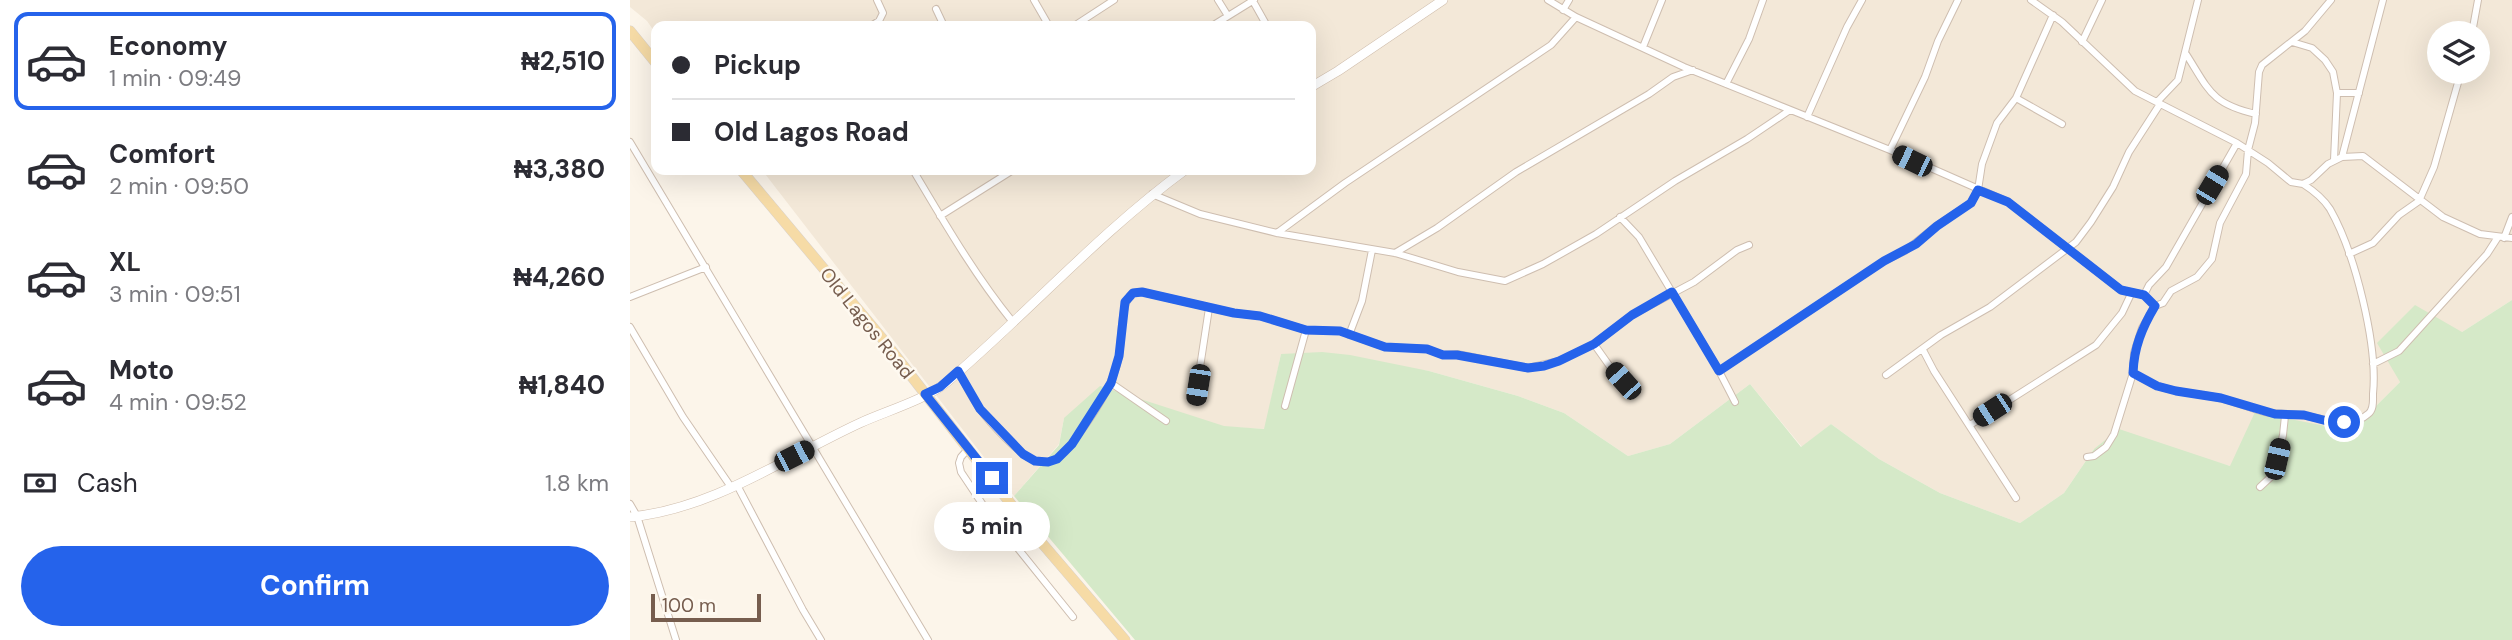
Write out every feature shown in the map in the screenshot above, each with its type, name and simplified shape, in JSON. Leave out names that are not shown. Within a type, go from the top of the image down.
[{"type":"main road","points":[[630,31],[651,58]]},
{"type":"main road","name":"Old Lagos Road","points":[[745,175],[881,337],[1035,535],[1125,640]]},
{"type":"street","points":[[877,0],[883,13],[879,21]]},
{"type":"street","points":[[1034,0],[1046,21]]},
{"type":"street","points":[[1082,21],[1114,0]]},
{"type":"street","points":[[1219,0],[1228,16]]},
{"type":"street","points":[[1220,21],[1253,0],[1264,21]]},
{"type":"street","points":[[1316,84],[1443,0]]},
{"type":"street","points":[[1548,0],[1576,17],[1676,63],[1890,150],[2008,202],[2121,290],[2144,295],[2155,306]]},
{"type":"street","points":[[1563,10],[1569,0]]},
{"type":"street","points":[[1643,47],[1662,0]]},
{"type":"street","points":[[1726,84],[1749,39],[1763,0]]},
{"type":"street","points":[[1807,117],[1862,0]]},
{"type":"street","points":[[1890,150],[1958,0]]},
{"type":"street","points":[[2031,0],[2053,16],[2121,79],[2159,103],[2248,150],[2291,182],[2303,184],[2321,198],[2330,209],[2349,254],[2360,290],[2373,364],[2372,410],[2368,415],[2344,422],[2304,415],[2285,416],[2221,398],[2157,386],[2133,373]]},
{"type":"street","points":[[2082,42],[2102,0]]},
{"type":"street","points":[[1886,375],[1941,335],[2001,299],[2068,248],[2091,222],[2159,103],[2178,80],[2198,0]]},
{"type":"street","points":[[2087,457],[2094,456],[2106,447],[2114,434],[2133,373],[2136,347],[2142,328],[2155,306],[2163,303],[2171,291],[2197,277],[2212,259],[2220,223],[2246,174],[2256,114],[2259,72],[2268,60],[2305,31],[2331,0]]},
{"type":"street","points":[[2342,157],[2383,0]]},
{"type":"street","points":[[2474,21],[2478,0]]},
{"type":"street","points":[[936,9],[942,21]]},
{"type":"street","points":[[1719,371],[1884,261],[1916,244],[1971,203],[1978,190],[1982,164],[1997,123],[2016,98],[2053,16]]},
{"type":"street","points":[[1277,233],[1345,183],[1551,45],[1576,17]]},
{"type":"street","points":[[2292,42],[2312,48],[2333,72],[2337,93],[2334,160]]},
{"type":"street","points":[[2186,54],[2215,98],[2232,109],[2256,114]]},
{"type":"street","points":[[1673,77],[1676,63]]},
{"type":"street","points":[[1395,253],[1414,243],[1516,172],[1649,94],[1673,77],[1693,70]]},
{"type":"street","points":[[2349,254],[2373,243],[2399,215],[2419,201],[2434,167],[2458,84]]},
{"type":"street","points":[[2337,93],[2359,93]]},
{"type":"street","points":[[2016,98],[2062,124]]},
{"type":"street","points":[[1152,194],[1200,214],[1277,233],[1395,253],[1458,272],[1505,281],[1514,279],[1596,234],[1790,110]]},
{"type":"street","points":[[630,142],[928,640]]},
{"type":"street","points":[[2144,295],[2149,285],[2166,267],[2237,144]]},
{"type":"street","points":[[2303,184],[2334,160],[2363,156],[2443,217],[2466,228],[2512,238]]},
{"type":"street","points":[[916,175],[990,294],[1012,321]]},
{"type":"street","points":[[940,216],[1005,175]]},
{"type":"street","points":[[634,517],[685,505],[734,486],[940,387],[1073,264],[1152,194],[1178,175]]},
{"type":"street","points":[[1620,217],[1639,237],[1735,402]]},
{"type":"street","points":[[2373,364],[2399,351],[2480,262],[2501,237],[2512,217]]},
{"type":"street","points":[[1411,257],[1414,243]]},
{"type":"street","points":[[958,371],[980,409],[1023,454],[1035,461],[1048,462],[1057,459],[1072,444],[1111,383],[1119,356],[1125,302],[1133,293],[1142,292],[1209,308],[1260,316],[1306,330],[1332,330],[1385,347],[1427,349],[1443,355],[1457,355],[1528,368],[1559,361],[1594,344],[1632,315],[1694,282],[1737,250],[1749,245]]},
{"type":"street","points":[[1349,335],[1362,301],[1372,250]]},
{"type":"street","points":[[630,298],[706,267]]},
{"type":"street","points":[[1970,425],[2096,345],[2122,313],[2131,294]]},
{"type":"street","points":[[1195,400],[1209,308]]},
{"type":"street","points":[[630,327],[683,417],[734,486],[821,640]]},
{"type":"street","points":[[1286,406],[1306,330]]},
{"type":"street","points":[[1594,344],[1611,368],[1634,391]]},
{"type":"street","points":[[1923,350],[2016,498]]},
{"type":"street","points":[[1111,383],[1166,421]]},
{"type":"street","points":[[2260,486],[2274,474],[2285,416]]},
{"type":"street","points":[[969,448],[959,463],[967,483],[1073,617]]},
{"type":"street","points":[[630,504],[676,640]]},
{"type":"shaded area","points":[[630,0],[2512,0],[2512,300],[2462,332],[2400,382],[2351,431],[2330,428],[2230,466],[2202,458],[2094,449],[2064,493],[2020,523],[1940,493],[1879,459],[1831,424],[1802,447],[1750,384],[1670,444],[1628,456],[1564,413],[1518,396],[1429,371],[1281,354],[1265,429],[1064,418],[1059,444],[1014,496],[766,175],[1316,175],[1316,21],[651,21],[651,27],[630,7]]},
{"type":"green space","points":[[2512,300],[2512,640],[1135,640],[1014,496],[1059,445],[1064,418],[1100,386],[1224,426],[1264,429],[1281,354],[1322,352],[1429,371],[1518,396],[1564,413],[1628,456],[1670,444],[1750,384],[1801,447],[1831,424],[1879,459],[1940,493],[2020,523],[2064,493],[2094,449],[2119,429],[2230,466],[2255,412],[2351,431],[2400,382],[2377,343],[2415,305],[2462,332]]},
{"type":"route","points":[[992,478],[925,394],[940,387],[958,371],[980,409],[1023,454],[1035,461],[1048,462],[1057,459],[1072,444],[1111,383],[1119,356],[1125,302],[1133,293],[1142,292],[1234,313],[1260,316],[1306,330],[1340,331],[1393,349],[1427,349],[1443,355],[1457,355],[1528,368],[1559,361],[1594,344],[1632,315],[1672,292],[1719,371],[1884,261],[1916,244],[1971,203],[1978,190],[2008,202],[2121,290],[2144,295],[2155,306],[2142,328],[2134,353],[2133,373],[2157,386],[2221,398],[2262,411],[2344,422]]}]
